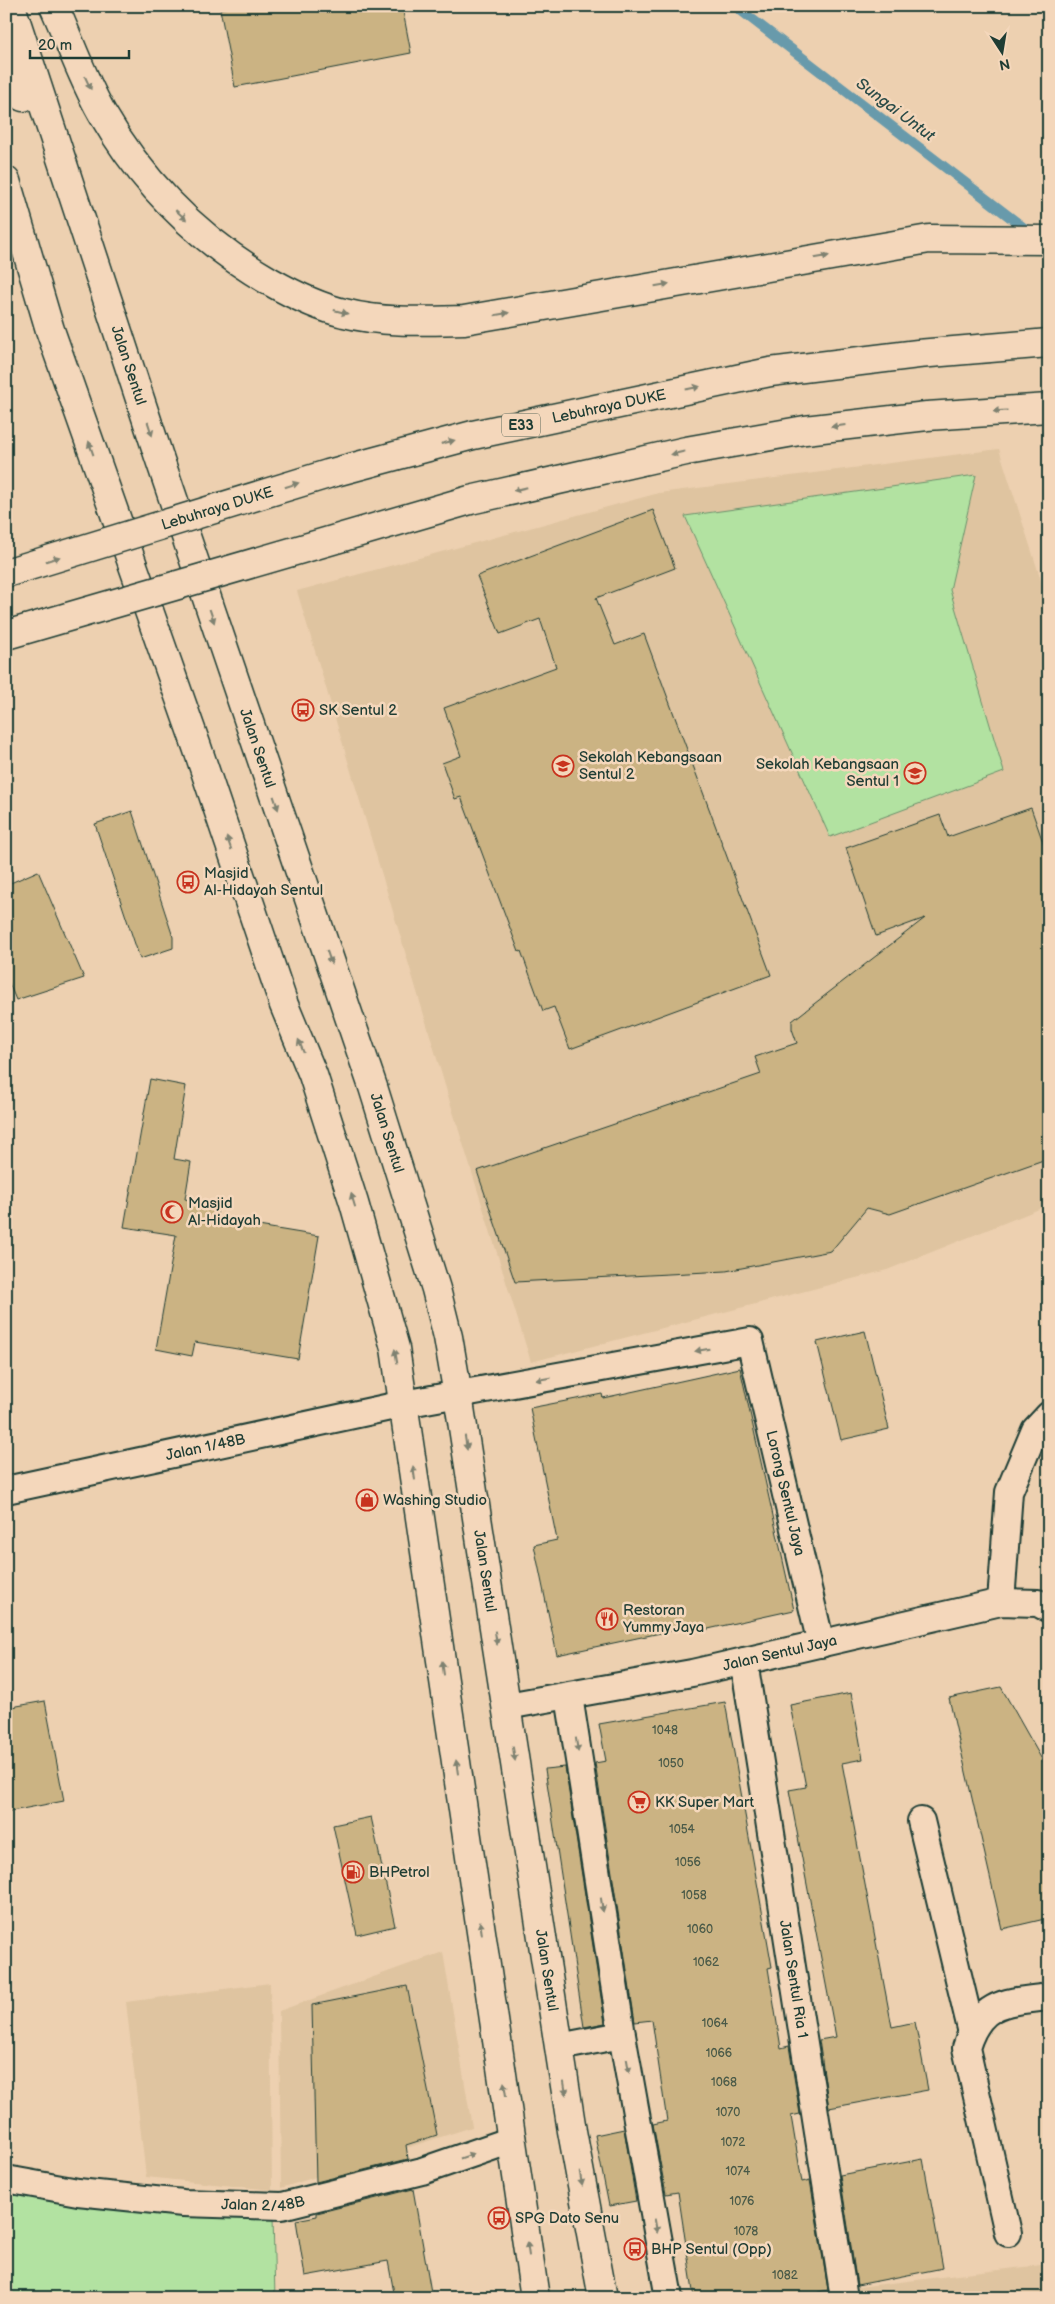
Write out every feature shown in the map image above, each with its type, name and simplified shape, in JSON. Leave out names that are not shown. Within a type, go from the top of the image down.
[{"type":"main road","name":"Jalan Sentul","points":[[11,6],[123,350],[373,1086],[436,1289],[448,1337],[458,1395],[559,2047],[603,2298]]},
{"type":"main road","points":[[54,6],[102,112],[134,164],[169,205],[212,243],[248,269],[295,295],[344,313],[416,322],[464,320],[929,239],[1049,240]]},
{"type":"main road","points":[[6,56],[123,350]]},
{"type":"main road","points":[[6,181],[50,330],[197,747],[284,1005],[316,1084],[354,1202],[392,1339],[404,1404],[535,2298]]},
{"type":"main road","points":[[6,224],[50,330]]},
{"type":"main road","name":"Lebuhraya DUKE","points":[[6,573],[328,474],[482,433],[770,372],[918,354],[1049,343]]},
{"type":"main road","points":[[6,635],[470,500],[686,451],[814,429],[926,416],[1049,408]]},
{"type":"street","name":"Jalan 1/48B","points":[[6,1490],[404,1404],[750,1341]]},
{"type":"street","name":"Lorong Sentul Jaya","points":[[750,1341],[821,1644]]},
{"type":"street","points":[[1001,1602],[1009,1492],[1035,1430],[1049,1415]]},
{"type":"street","name":"Jalan Sentul Jaya","points":[[506,1706],[570,1696],[744,1661],[1001,1602],[1038,1603],[1049,1609]]},
{"type":"street","name":"Jalan Sentul Ria 1","points":[[744,1661],[844,2298]]},
{"type":"street","points":[[570,1696],[622,2035],[669,2298]]},
{"type":"street","points":[[921,1821],[971,2029]]},
{"type":"street","points":[[1008,2233],[966,2048],[971,2029],[983,2014],[1005,2003],[1049,1997]]},
{"type":"street","points":[[559,2047],[622,2035]]},
{"type":"street","name":"Jalan 2/48B","points":[[6,2179],[78,2192],[183,2203],[282,2206],[422,2171],[512,2140]]},
{"type":"shaded area","points":[[999,449],[1049,605],[1049,1205],[887,1270],[531,1362],[450,1102],[297,591],[659,493]]},
{"type":"shaded area","points":[[443,1952],[472,2127],[281,2188],[279,2011]]},
{"type":"shaded area","points":[[270,1983],[272,2190],[146,2177],[126,2002]]},
{"type":"shaded area","points":[[1049,2264],[1049,2298],[858,2298],[858,2287]]},
{"type":"green space","points":[[976,475],[950,590],[1004,772],[830,837],[685,516]]},
{"type":"green space","points":[[6,2191],[273,2217],[275,2298],[6,2298]]},
{"type":"building","points":[[237,6],[402,6],[411,53],[235,87],[220,9]]},
{"type":"building","points":[[653,510],[675,568],[596,598],[615,645],[644,634],[771,975],[570,1049],[554,1007],[543,1011],[461,797],[455,799],[442,763],[461,756],[444,708],[556,667],[540,619],[500,634],[477,576]]},
{"type":"building","points":[[1031,808],[1049,859],[1049,1158],[890,1214],[867,1208],[831,1251],[726,1271],[515,1282],[477,1171],[761,1074],[755,1057],[797,1043],[792,1029],[792,1021],[925,918],[876,936],[846,848],[940,815],[948,837]]},
{"type":"building","points":[[132,811],[173,937],[173,948],[140,959],[95,824]]},
{"type":"building","points":[[38,871],[84,978],[16,1000],[6,976],[6,885]]},
{"type":"building","name":"Masjid Al-Hidayah","points":[[150,1079],[186,1086],[174,1159],[191,1162],[185,1199],[218,1205],[216,1219],[319,1236],[298,1359],[195,1342],[192,1356],[156,1349],[176,1235],[124,1227]]},
{"type":"building","points":[[865,1331],[889,1429],[841,1440],[817,1342]]},
{"type":"building","points":[[740,1368],[794,1610],[699,1631],[698,1625],[557,1655],[534,1545],[557,1540],[530,1408],[602,1394],[603,1398]]},
{"type":"building","points":[[1001,1687],[1049,1772],[1049,1918],[1002,1929],[949,1698]]},
{"type":"building","points":[[851,1693],[863,1759],[842,1763],[892,2027],[915,2022],[928,2090],[829,2108],[819,2040],[836,2037],[789,1790],[806,1787],[790,1705]]},
{"type":"building","points":[[45,1701],[64,1801],[6,1812],[6,1708]]},
{"type":"building","points":[[725,1702],[772,1967],[768,1968],[781,2048],[789,2046],[800,2114],[791,2116],[802,2182],[810,2180],[828,2290],[818,2292],[819,2296],[805,2298],[694,2298],[678,2192],[666,2194],[653,2124],[667,2121],[652,2020],[635,2022],[595,1763],[606,1761],[599,1724]]},
{"type":"building","points":[[565,1767],[605,2023],[584,2027],[545,1769]]},
{"type":"building","points":[[371,1817],[395,1926],[357,1935],[333,1825]]},
{"type":"building","points":[[407,1986],[437,2135],[406,2145],[408,2159],[316,2182],[312,2005]]},
{"type":"building","points":[[624,2129],[636,2201],[609,2206],[595,2135]]},
{"type":"building","points":[[923,2159],[943,2268],[857,2285],[840,2175]]},
{"type":"building","points":[[413,2189],[432,2298],[395,2298],[388,2261],[305,2276],[296,2220],[317,2216],[317,2213]]},
{"type":"waterway","name":"Sungai Untut","points":[[735,6],[1032,234]]},
{"type":"place","name":"SK Sentul 2","points":[[303,710]]},
{"type":"place","name":"Sekolah Kebangsaan Sentul 2","points":[[563,766]]},
{"type":"place","name":"Sekolah Kebangsaan Sentul 1","points":[[915,773]]},
{"type":"place","name":"Masjid Al-Hidayah Sentul","points":[[188,882]]},
{"type":"place","name":"Masjid Al-Hidayah","points":[[172,1212]]},
{"type":"place","name":"Washing Studio","points":[[367,1500]]},
{"type":"place","name":"Restoran Yummy Jaya","points":[[607,1619]]},
{"type":"place","name":"KK Super Mart","points":[[639,1802]]},
{"type":"place","name":"BHPetrol","points":[[353,1872]]},
{"type":"place","name":"SPG Dato Senu","points":[[499,2218]]},
{"type":"place","name":"BHP Sentul (Opp)","points":[[635,2249]]}]
